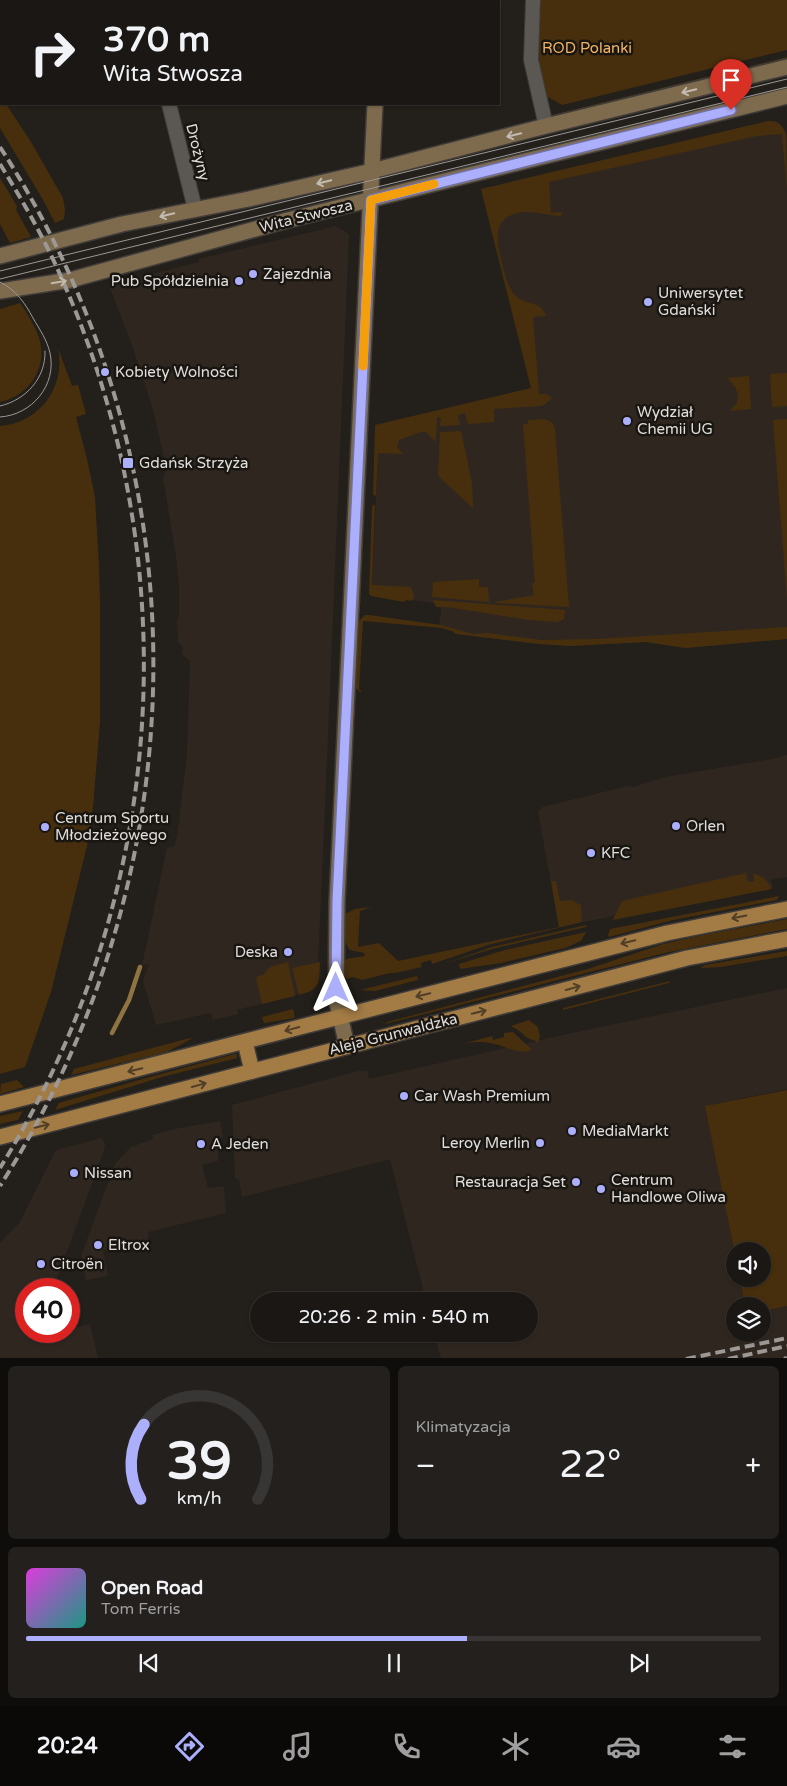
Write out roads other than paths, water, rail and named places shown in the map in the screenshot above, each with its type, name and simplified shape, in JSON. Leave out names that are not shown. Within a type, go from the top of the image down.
[{"type":"main road","name":"Aleja Grunwaldzka","points":[[0,1104],[666,933],[787,909]]},
{"type":"main road","name":"Aleja Grunwaldzka","points":[[0,1137],[687,958],[787,939]]},
{"type":"main road","points":[[245,1042],[252,1071]]},
{"type":"street","points":[[533,0],[532,60],[546,126]]},
{"type":"street","name":"Wita Stwosza","points":[[0,256],[86,232],[372,171],[787,67]]},
{"type":"street","name":"Wita Stwosza","points":[[0,291],[70,280],[221,238],[787,96]]},
{"type":"street","name":"Drożyny","points":[[169,105],[195,209]]},
{"type":"street","points":[[347,1046],[336,994],[337,902],[375,105]]},
{"type":"waterway","points":[[112,1033],[129,1000],[140,967]]},
{"type":"tram line","points":[[0,271],[787,79]]},
{"type":"tram line","points":[[0,279],[787,87]]},
{"type":"tram line","points":[[0,282],[20,297],[27,307],[47,344],[51,365],[50,376],[40,396],[22,411],[0,417]]},
{"type":"tram line","points":[[0,406],[18,399],[33,386],[42,370],[45,351]]},
{"type":"railway","points":[[0,147],[67,270],[115,399],[144,531],[153,666],[144,801],[115,934],[67,1063],[0,1186]]},
{"type":"railway","points":[[0,164],[51,254],[65,286],[105,395],[131,507],[143,621],[141,735],[126,848],[97,958],[55,1066],[0,1168]]},
{"type":"railway","points":[[691,1358],[787,1338]]},
{"type":"railway","points":[[733,1358],[787,1346]]},
{"type":"place","name":"Zajezdnia","points":[[253,274]]},
{"type":"place","name":"Pub Spółdzielnia","points":[[239,281]]},
{"type":"place","name":"Uniwersytet Gdański","points":[[648,302]]},
{"type":"place","name":"Kobiety Wolności","points":[[105,372]]},
{"type":"place","name":"Wydział Chemii UG","points":[[627,421]]},
{"type":"place","name":"Gdańsk Strzyża","points":[[128,463]]},
{"type":"place","name":"Orlen","points":[[676,826]]},
{"type":"place","name":"Centrum Sportu Młodzieżowego","points":[[45,827]]},
{"type":"place","name":"KFC","points":[[591,853]]},
{"type":"place","name":"Deska","points":[[288,952]]},
{"type":"place","name":"Car Wash Premium","points":[[404,1096]]},
{"type":"place","name":"MediaMarkt","points":[[572,1131]]},
{"type":"place","name":"Leroy Merlin","points":[[540,1143]]},
{"type":"place","name":"A Jeden","points":[[201,1144]]},
{"type":"place","name":"Nissan","points":[[74,1173]]},
{"type":"place","name":"Restauracja Set","points":[[576,1182]]},
{"type":"place","name":"Centrum Handlowe Oliwa","points":[[601,1189]]},
{"type":"place","name":"Eltrox","points":[[98,1245]]},
{"type":"place","name":"Citroën","points":[[41,1264]]},
{"type":"park label","name":"ROD Polanki","points":[[587,48]]}]
